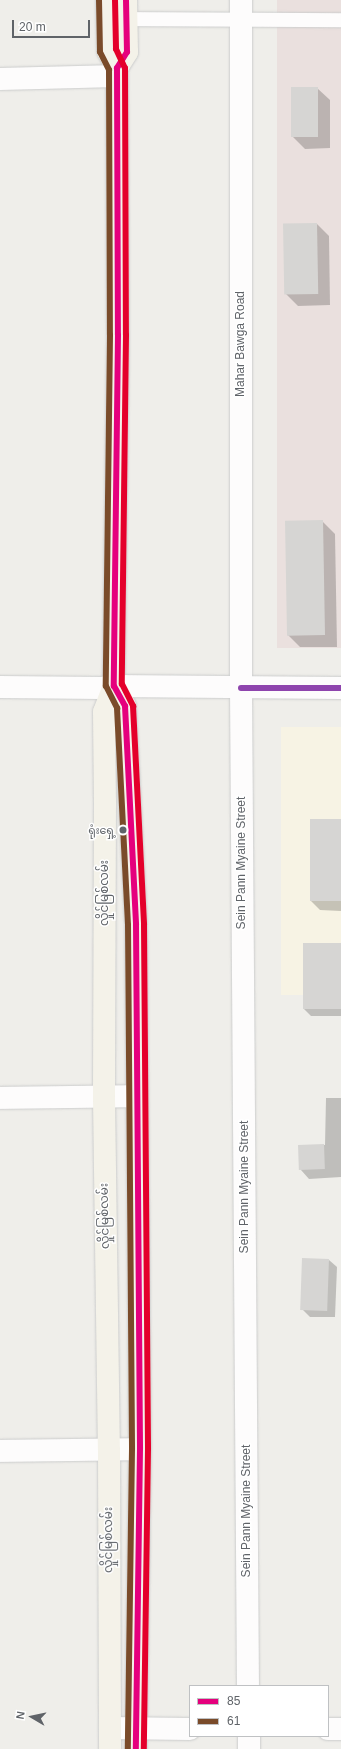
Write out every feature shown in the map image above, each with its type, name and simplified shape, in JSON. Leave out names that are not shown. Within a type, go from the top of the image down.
[{"type":"main road","points":[[117,10],[127,52],[117,72]]},
{"type":"main road","name":"လှိုင်မြစ်လမ်း","points":[[110,1739],[109,1450],[104,1098],[104,712],[114,686],[118,335],[117,72]]},
{"type":"main road","name":"လှိုင်မြစ်လမ်း","points":[[114,686],[125,706],[136,925],[140,1449],[136,1739]]},
{"type":"street","name":"Mahar Bawga Road","points":[[241,10],[241,688]]},
{"type":"street","points":[[0,79],[117,72]]},
{"type":"street","points":[[0,687],[101,688],[114,686],[341,688]]},
{"type":"street","name":"Sein Pann Myaine Street","points":[[241,688],[248,1685]]},
{"type":"street","points":[[0,1098],[104,1098],[138,1096]]},
{"type":"street","points":[[0,1452],[140,1449]]},
{"type":"street","points":[[110,1739],[136,1739],[189,1729]]},
{"type":"street","points":[[329,1729],[341,1729]]},
{"type":"street","points":[[249,1737],[249,1749]]},
{"type":"lane","points":[[117,10],[241,10],[341,20]]},
{"type":"shaded area","points":[[277,0],[341,0],[341,648],[277,648]]},
{"type":"shaded area","points":[[281,727],[341,727],[341,995],[281,995]]},
{"type":"building","points":[[291,87],[318,87],[318,137],[291,137]]},
{"type":"building","points":[[317,223],[318,294],[284,295],[283,224]]},
{"type":"building","points":[[323,520],[325,635],[287,636],[285,521]]},
{"type":"building","points":[[310,819],[341,819],[341,901],[310,901]]},
{"type":"building","points":[[303,943],[341,943],[341,1009],[303,1009]]},
{"type":"building","points":[[324,1144],[325,1169],[299,1170],[298,1145]]},
{"type":"building","points":[[302,1258],[329,1259],[327,1311],[300,1310]]},
{"type":"transit line","name":"61","points":[[99,0],[100,52],[109,70],[110,335],[106,686],[117,708],[128,925],[132,1449],[128,1749]]},
{"type":"transit line","points":[[115,0],[116,49],[125,68],[126,335],[122,684],[133,706],[144,925],[148,1449],[144,1749]]},
{"type":"transit line","name":"85","points":[[126,0],[127,52],[117,68],[118,335],[114,686],[125,706],[136,925],[140,1449],[136,1749]]},
{"type":"transit line","points":[[241,688],[341,688]]},
{"type":"place","name":"ရုံးရှေ့","points":[[123,830]]}]
